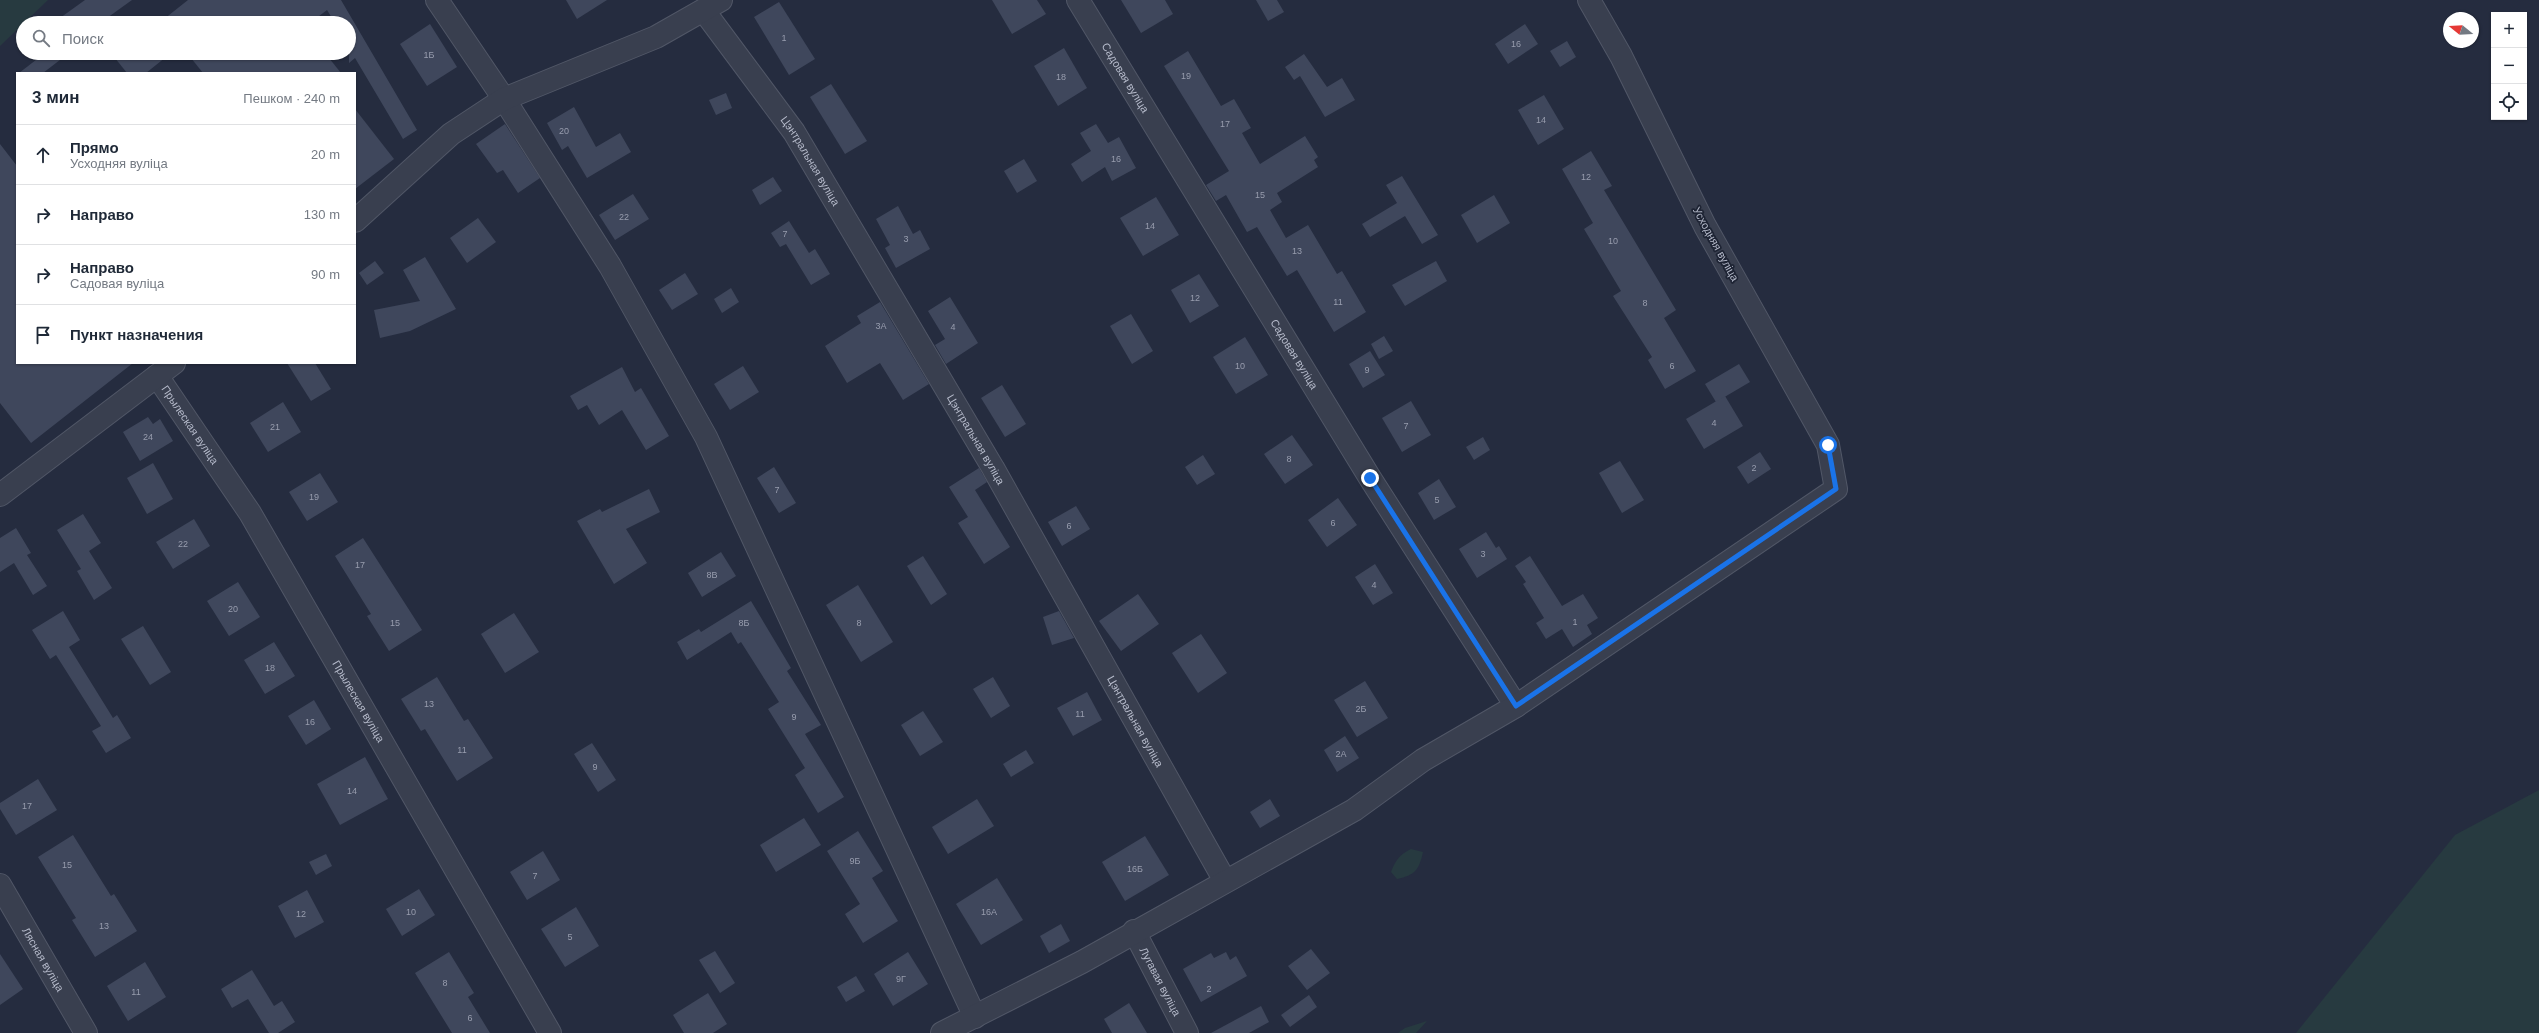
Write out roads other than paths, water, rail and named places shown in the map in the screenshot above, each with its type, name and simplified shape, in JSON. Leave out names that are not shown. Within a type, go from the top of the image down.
[{"type":"street","points":[[437,0],[504,99],[610,266],[706,437],[975,1017]]},
{"type":"street","name":"Садовая вуліца","points":[[1078,0],[1370,478],[1516,706]]},
{"type":"street","name":"Усходняя вуліца","points":[[1516,706],[1836,489],[1828,445],[1705,226],[1621,56],[1589,0]]},
{"type":"street","points":[[356,219],[451,134],[504,99],[656,38],[712,6]]},
{"type":"street","name":"Цэнтральная вуліца","points":[[712,6],[794,132],[993,468],[1225,881]]},
{"type":"street","points":[[0,495],[166,369]]},
{"type":"street","name":"Прылеская вуліца","points":[[166,369],[550,1033]]},
{"type":"street","points":[[942,1033],[1082,962],[1134,931],[1354,810],[1423,760],[1516,706]]},
{"type":"street","name":"Лясная вуліца","points":[[0,885],[86,1033]]},
{"type":"street","name":"Лугавая вуліца","points":[[1134,931],[1187,1033]]}]
